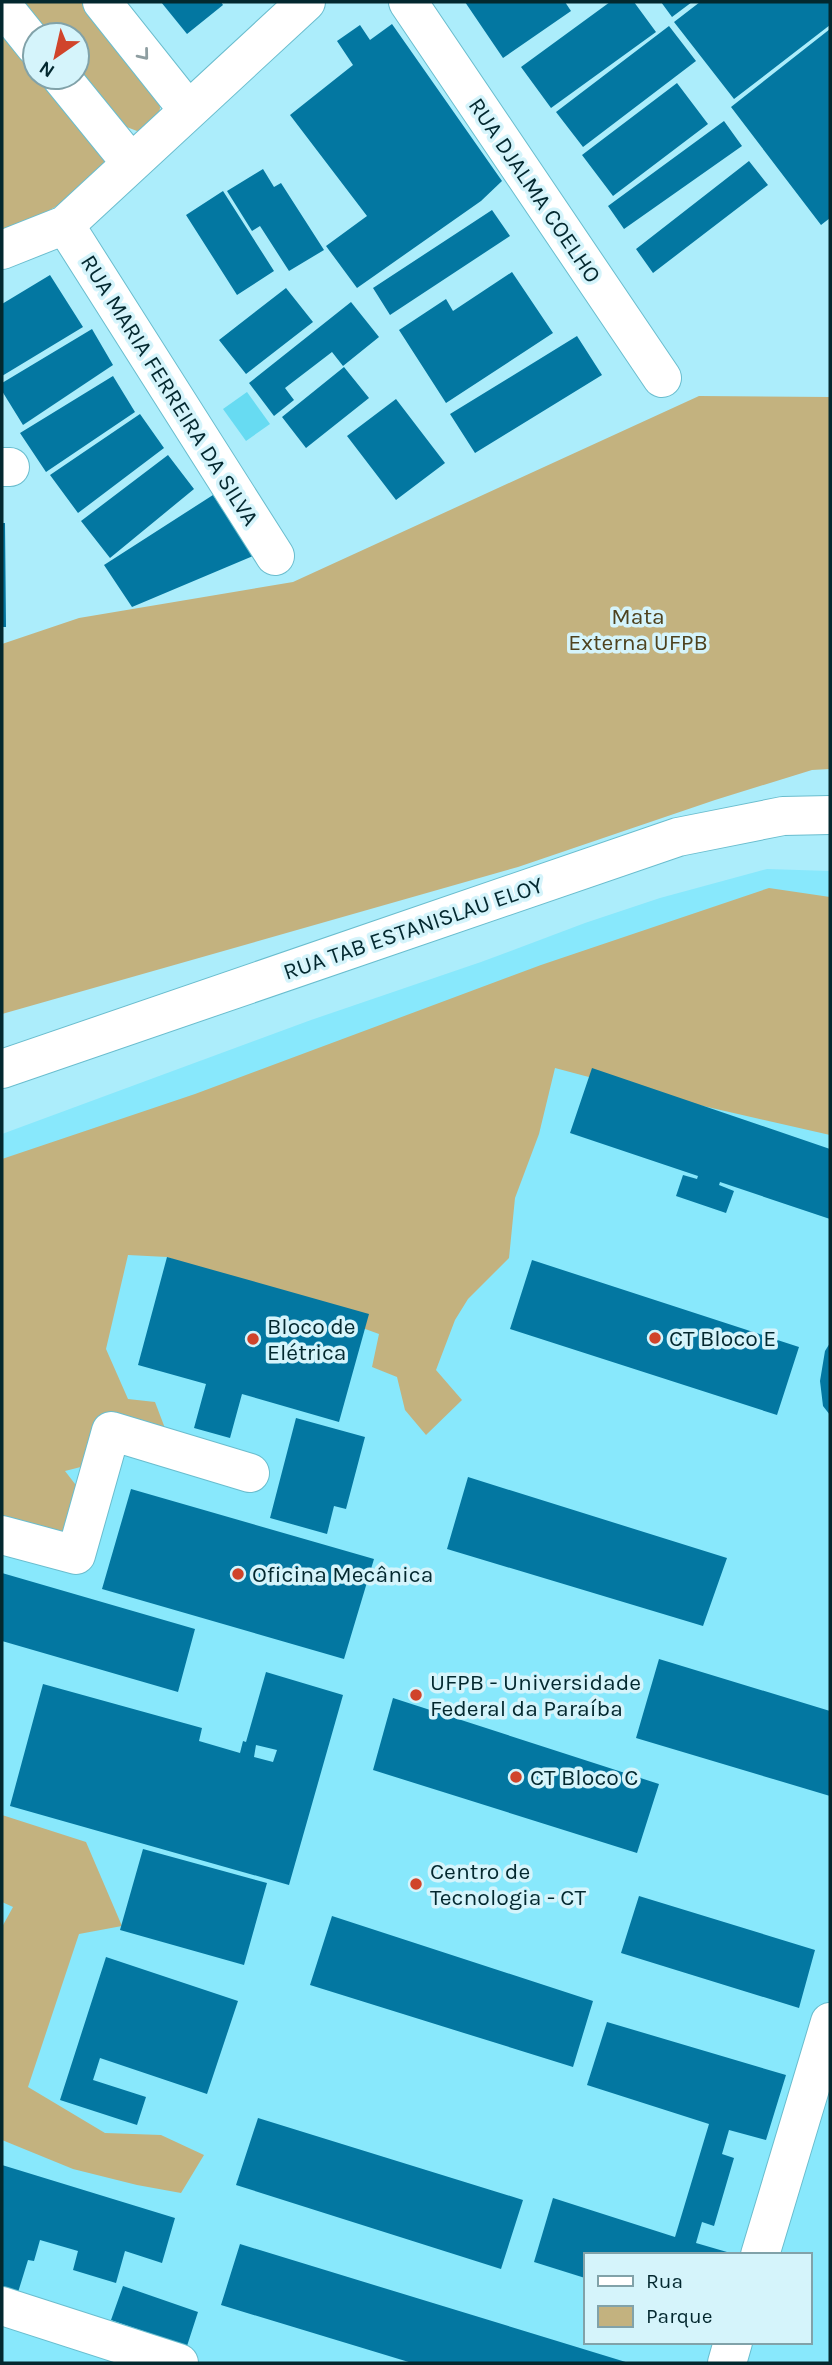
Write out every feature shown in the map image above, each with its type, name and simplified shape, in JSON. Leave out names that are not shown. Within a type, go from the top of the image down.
[{"type":"street","points":[[102,2],[188,110]]},
{"type":"street","points":[[2,250],[65,225],[306,2]]},
{"type":"street","name":"RUA DJALMA COELHO","points":[[408,2],[662,378]]},
{"type":"street","points":[[2,5],[21,29]]},
{"type":"street","points":[[72,91],[131,163]]},
{"type":"street","name":"RUA MARIA FERREIRA DA SILVA","points":[[65,225],[275,556]]},
{"type":"street","name":"RUA TAB ESTANISLAU ELOY","points":[[2,1069],[678,837],[783,816],[830,815]]},
{"type":"street","points":[[2,1535],[76,1555],[111,1432],[250,1473]]},
{"type":"street","points":[[761,2253],[830,2022]]},
{"type":"street","points":[[2,2306],[179,2363]]},
{"type":"street","points":[[727,2363],[732,2344]]},
{"type":"shaded area","points":[[247,392],[270,424],[246,441],[223,409]]},
{"type":"shaded area","name":"UFPB - Universidade Federal da Paraíba","points":[[767,869],[830,871],[830,2363],[2,2363],[2,1134],[660,898]]},
{"type":"green space","points":[[23,2],[85,2],[159,98],[158,121],[137,131],[124,126],[91,85],[91,21],[39,21]]},
{"type":"green space","points":[[2,16],[21,40],[21,91],[61,91],[110,161],[78,194],[18,228],[2,234]]},
{"type":"green space","name":"Mata Externa UFPB","points":[[699,396],[830,397],[830,769],[812,770],[715,800],[518,867],[2,1014],[2,644],[79,618],[293,582]]},
{"type":"green space","points":[[769,888],[830,897],[830,1135],[664,1097],[555,1068],[539,1134],[515,1198],[509,1258],[468,1299],[455,1320],[436,1370],[462,1400],[426,1435],[405,1410],[397,1377],[372,1367],[379,1334],[167,1257],[128,1255],[106,1349],[128,1399],[155,1402],[171,1444],[65,1471],[89,1502],[76,1555],[2,1554],[2,1159],[195,1094],[541,965]]},
{"type":"green space","points":[[2,1815],[86,1842],[122,1926],[79,1934],[28,2087],[105,2133],[161,2135],[204,2155],[181,2193],[73,2169],[2,2140],[2,1927],[13,1907],[2,1902]]},
{"type":"building","points":[[161,2],[221,2],[223,5],[187,34]]},
{"type":"building","points":[[465,2],[565,2],[571,11],[503,58]]},
{"type":"building","points":[[610,2],[634,2],[656,32],[551,108],[521,67]]},
{"type":"building","points":[[661,2],[692,2],[672,17]]},
{"type":"building","points":[[700,2],[830,2],[830,25],[734,99],[674,22]]},
{"type":"building","points":[[392,24],[502,181],[481,201],[357,288],[326,246],[367,216],[290,115],[353,65],[337,41],[360,25],[370,40]]},
{"type":"building","points":[[669,26],[696,61],[583,147],[556,112]]},
{"type":"building","points":[[830,29],[830,218],[821,225],[731,107]]},
{"type":"building","points":[[677,83],[708,124],[613,196],[582,155]]},
{"type":"building","points":[[724,121],[742,146],[624,229],[608,206]]},
{"type":"building","points":[[749,161],[768,185],[653,273],[636,249]]},
{"type":"building","points":[[263,169],[274,187],[281,183],[324,250],[289,271],[260,226],[252,231],[227,191]]},
{"type":"building","points":[[223,191],[274,271],[237,295],[186,215]]},
{"type":"building","points":[[492,210],[510,236],[390,315],[373,288]]},
{"type":"building","points":[[512,272],[553,333],[446,403],[399,330],[446,299],[453,311]]},
{"type":"building","points":[[50,275],[83,327],[2,376],[2,304]]},
{"type":"building","points":[[286,288],[313,322],[246,374],[219,340]]},
{"type":"building","points":[[351,302],[379,337],[343,366],[332,352],[285,388],[294,400],[274,416],[249,383]]},
{"type":"building","points":[[92,329],[113,365],[23,425],[2,391],[2,383]]},
{"type":"building","points":[[577,336],[602,375],[475,453],[450,414]]},
{"type":"building","points":[[344,367],[369,398],[306,448],[282,417]]},
{"type":"building","points":[[113,376],[135,412],[46,472],[20,433]]},
{"type":"building","points":[[396,399],[445,463],[396,500],[347,436]]},
{"type":"building","points":[[140,414],[164,448],[78,513],[50,475]]},
{"type":"building","points":[[168,455],[194,489],[110,558],[81,521]]},
{"type":"building","points":[[213,495],[253,556],[132,607],[104,565]]},
{"type":"building","points":[[2,523],[5,523],[6,627],[2,627]]},
{"type":"building","points":[[592,1068],[830,1149],[830,1219],[720,1182],[719,1185],[734,1191],[726,1213],[676,1196],[683,1175],[697,1179],[698,1176],[570,1133]]},
{"type":"building","name":"Bloco de Elétrica","points":[[167,1257],[369,1314],[339,1422],[242,1394],[230,1438],[194,1428],[206,1384],[138,1365]]},
{"type":"building","name":"CT Bloco E","points":[[532,1260],[799,1347],[777,1415],[510,1329]]},
{"type":"building","points":[[830,1343],[830,1415],[823,1406],[820,1381],[825,1351]]},
{"type":"building","points":[[296,1418],[365,1437],[346,1509],[334,1506],[327,1534],[270,1518]]},
{"type":"building","points":[[468,1477],[727,1558],[703,1626],[447,1549]]},
{"type":"building","name":"Oficina Mecânica","points":[[131,1489],[374,1559],[344,1659],[102,1589]]},
{"type":"building","points":[[2,1573],[195,1629],[178,1692],[2,1641]]},
{"type":"building","points":[[659,1659],[830,1711],[830,1796],[636,1738]]},
{"type":"building","points":[[266,1672],[343,1695],[289,1885],[10,1806],[43,1684],[202,1728],[199,1741],[240,1753],[243,1741],[246,1742]],"holes":[[[256,1745],[277,1750],[273,1762],[254,1757]]]},
{"type":"building","name":"CT Bloco C","points":[[393,1698],[659,1784],[637,1853],[373,1770]]},
{"type":"building","points":[[143,1849],[267,1883],[244,1965],[120,1930]]},
{"type":"building","points":[[639,1896],[815,1950],[799,2008],[621,1953]]},
{"type":"building","points":[[332,1916],[593,2001],[573,2067],[310,1985]]},
{"type":"building","points":[[106,1957],[238,2001],[207,2094],[100,2058],[93,2080],[146,2097],[137,2125],[60,2100]]},
{"type":"building","points":[[607,2022],[786,2075],[766,2140],[729,2130],[722,2154],[734,2158],[714,2226],[702,2222],[696,2243],[727,2253],[584,2253],[584,2278],[534,2262],[553,2198],[675,2237],[709,2124],[587,2085]]},
{"type":"building","points":[[258,2118],[523,2200],[501,2269],[236,2185]]},
{"type":"building","points":[[2,2165],[175,2218],[162,2263],[125,2251],[116,2283],[73,2270],[78,2251],[40,2240],[34,2261],[28,2260],[15,2302],[2,2297]]},
{"type":"building","points":[[240,2244],[629,2363],[412,2363],[221,2305]]},
{"type":"building","points":[[123,2286],[198,2312],[187,2346],[111,2320]]},
{"type":"place","name":"CT Bloco E","points":[[655,1338]]},
{"type":"place","name":"Bloco de Elétrica","points":[[253,1339]]},
{"type":"place","name":"Oficina Mecânica","points":[[238,1574]]},
{"type":"place","name":"UFPB - Universidade Federal da Paraíba","points":[[416,1695]]},
{"type":"place","name":"CT Bloco C","points":[[516,1777]]},
{"type":"place","name":"Centro de Tecnologia - CT","points":[[416,1884]]}]
